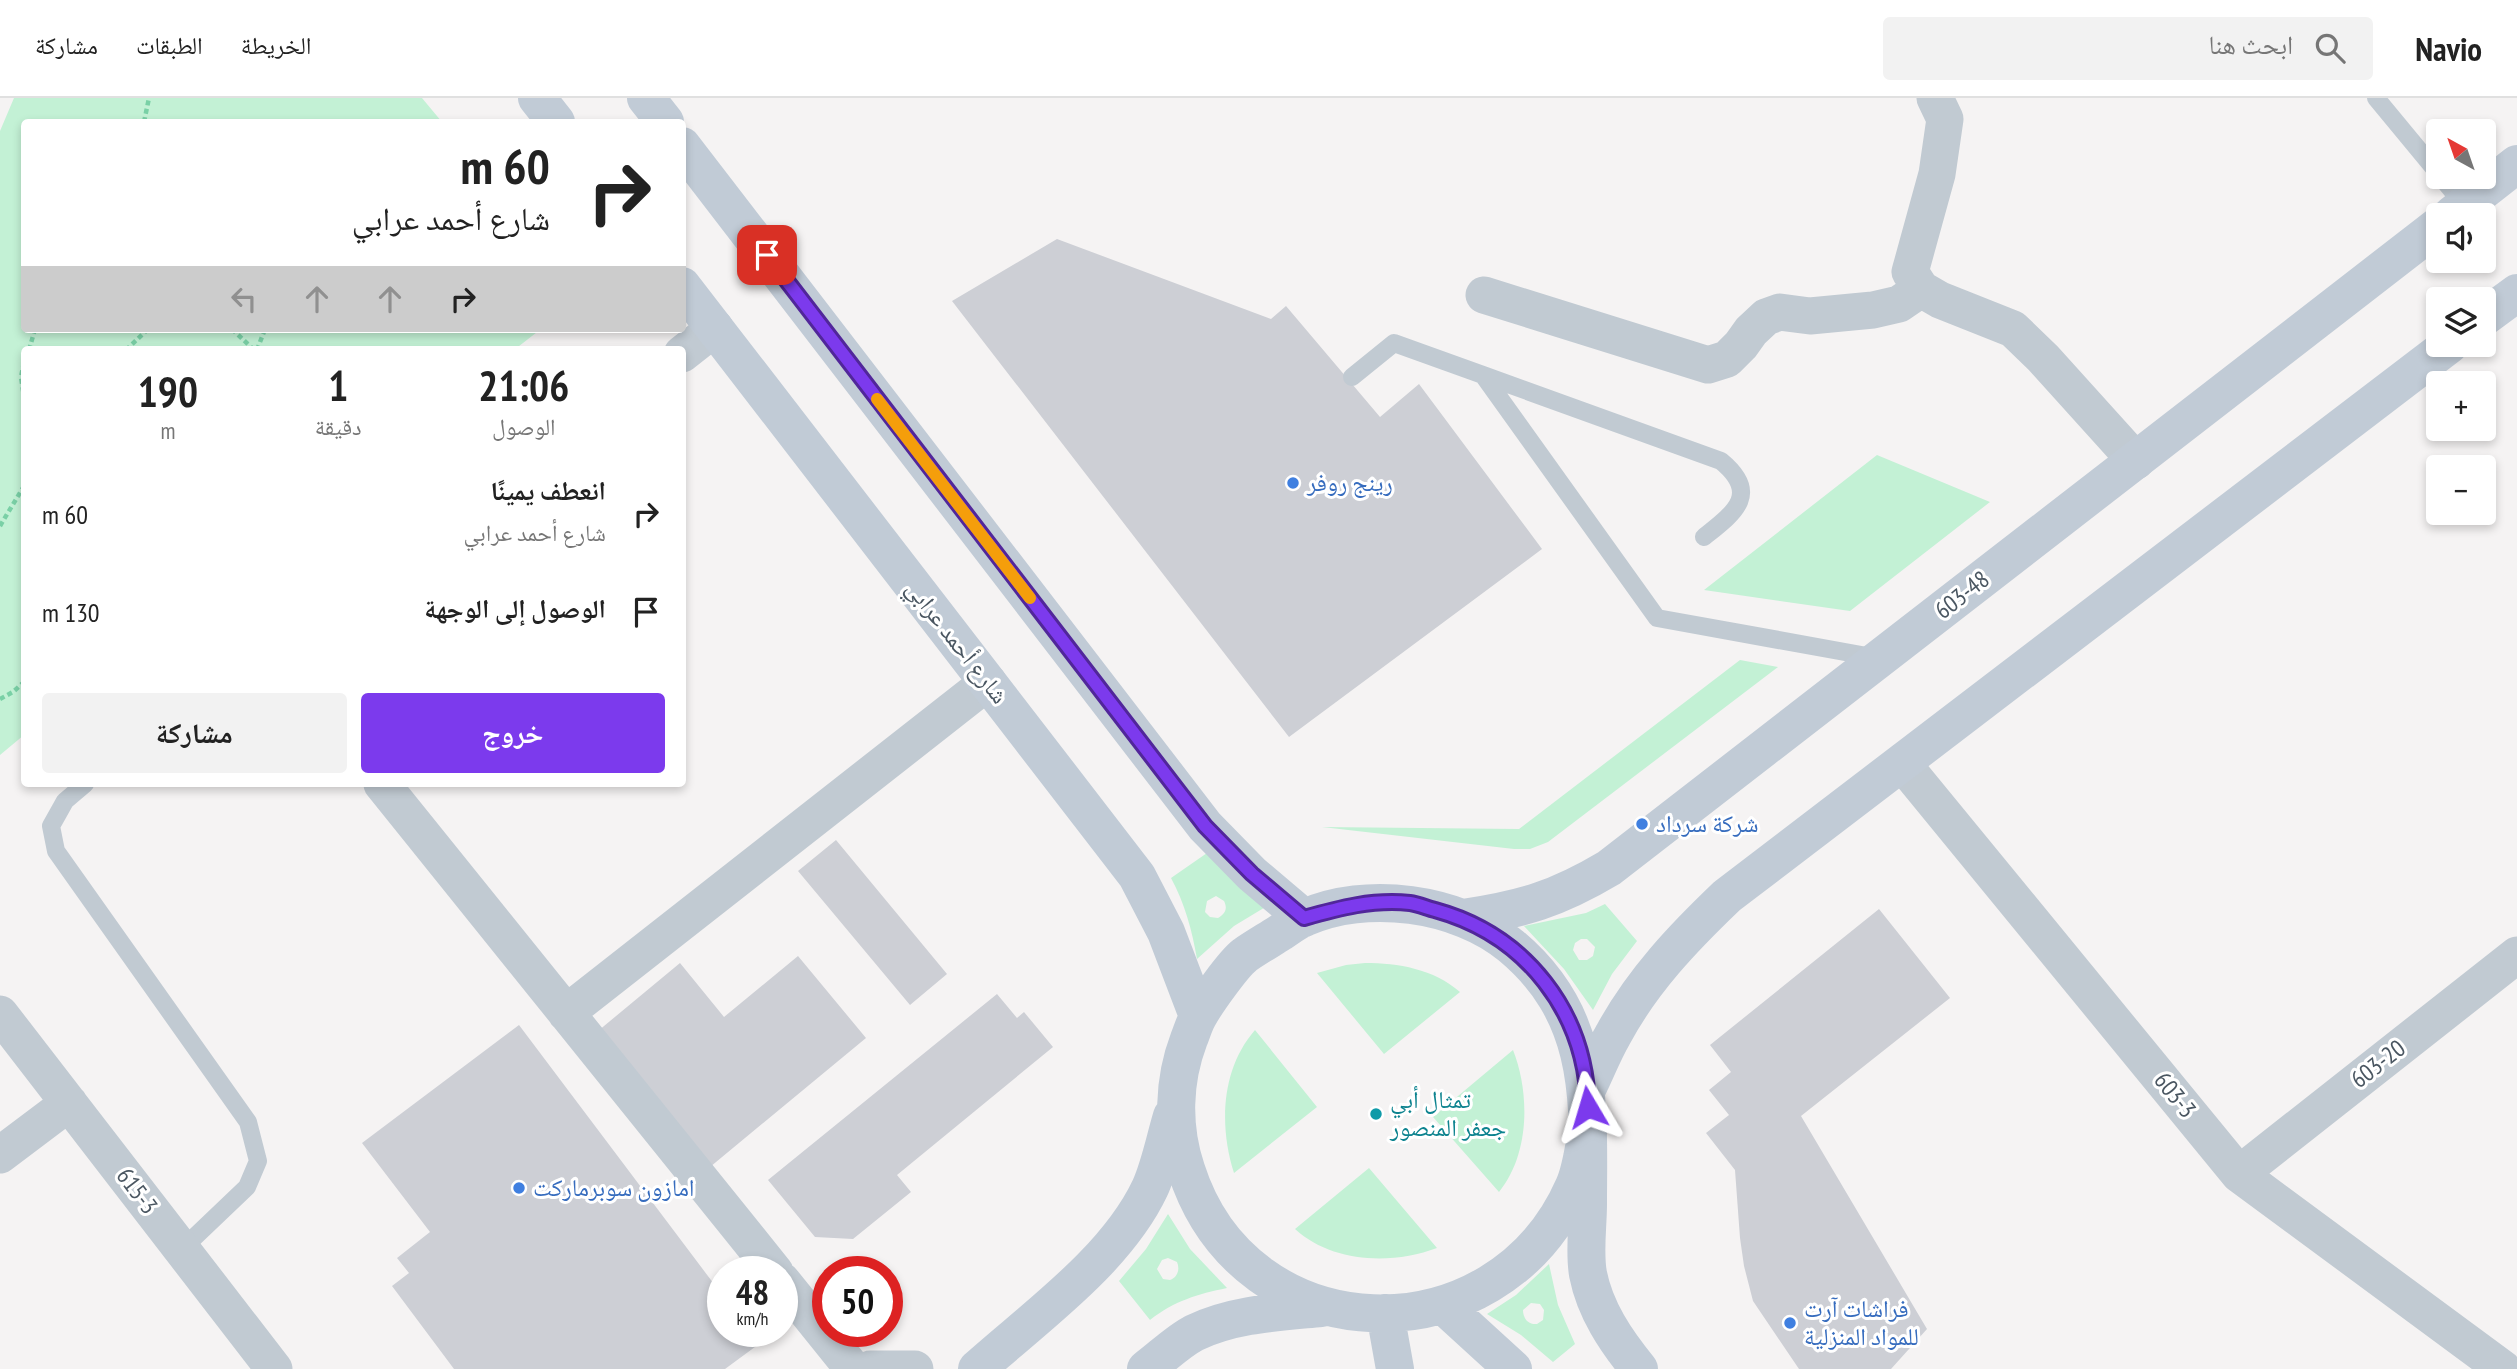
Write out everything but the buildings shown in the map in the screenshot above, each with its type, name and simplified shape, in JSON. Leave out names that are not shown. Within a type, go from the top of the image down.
[{"type":"main road","points":[[537,98],[554,119]]},
{"type":"main road","points":[[646,98],[663,119]]},
{"type":"main road","points":[[686,150],[1205,826],[1252,874],[1304,918]]},
{"type":"main road","name":"603-48","points":[[1463,918],[1539,903],[1576,888],[1609,868],[2136,461],[2446,199],[2517,164]]},
{"type":"main road","name":"شارع أحمد عرابي","points":[[686,291],[1137,876],[1166,932],[1198,1016]]},
{"type":"main road","points":[[2496,308],[2517,293]]},
{"type":"main road","points":[[1175,1104],[1179,1149],[1193,1193],[1216,1233],[1247,1266],[1285,1292],[1326,1308],[1370,1315],[1444,1306],[1499,1279],[1544,1237],[1574,1184],[1588,1107],[1613,1035],[1645,984],[1683,938],[1727,896],[2433,357]]},
{"type":"main road","points":[[976,1369],[1100,1259],[1128,1225],[1151,1187],[1175,1104],[1182,1059],[1198,1016],[1241,958],[1304,918],[1356,903],[1410,903],[1463,918],[1509,944],[1547,982],[1573,1028],[1588,1107],[1587,1272],[1601,1313],[1622,1348],[1639,1369]]},
{"type":"main road","points":[[1444,1306],[1513,1369]]},
{"type":"main road","points":[[1146,1369],[1193,1334],[1228,1321],[1265,1313],[1326,1308]]},
{"type":"main road","points":[[1385,1314],[1395,1369]]},
{"type":"street","points":[[1935,98],[1945,119],[1937,174],[1910,272],[1921,289],[1940,300],[2013,328],[2136,461]]},
{"type":"street","points":[[1484,295],[1708,365],[1727,359],[1766,317],[1780,312],[1810,316],[1873,310],[1899,304],[1921,289]]},
{"type":"street","points":[[686,351],[715,328]]},
{"type":"street","points":[[566,1013],[988,682]]},
{"type":"street","name":"603-3","points":[[1902,763],[2239,1174],[2503,1369]]},
{"type":"street","points":[[384,787],[762,1256]]},
{"type":"street","name":"603-20","points":[[2239,1174],[2517,955]]},
{"type":"street","name":"615-3","points":[[0,1014],[182,1250],[261,1364]]},
{"type":"street","points":[[0,1155],[69,1103]]},
{"type":"street","points":[[798,1302],[853,1369]]},
{"type":"street","points":[[870,1369],[915,1369]]},
{"type":"lane","points":[[2376,98],[2446,199]]},
{"type":"lane","points":[[1352,377],[1394,343],[1721,461],[1737,474],[1741,488],[1738,505],[1728,518],[1704,537]]},
{"type":"lane","points":[[1483,375],[1657,618],[1881,658]]},
{"type":"lane","points":[[81,787],[65,801],[51,826],[56,851],[248,1122],[258,1161],[247,1187],[182,1250]]},
{"type":"path","points":[[145,119],[149,98]]},
{"type":"path","points":[[130,346],[144,333]]},
{"type":"path","points":[[237,333],[251,346]]},
{"type":"path","points":[[0,526],[21,491]]},
{"type":"path","points":[[0,699],[21,684]]},
{"type":"green space","points":[[14,98],[422,98],[440,119],[21,119],[21,333],[536,333],[519,346],[21,346],[21,738],[0,755],[0,131]]},
{"type":"green space","points":[[1877,455],[1990,502],[1850,611],[1704,590]]},
{"type":"green space","points":[[1740,660],[1778,667],[1548,842],[1530,849],[1514,849],[1322,827],[1519,829]]},
{"type":"green space","points":[[1207,853],[1272,903],[1234,926],[1197,959],[1187,917],[1171,878]],"holes":[[[1216,896],[1224,901],[1225,911],[1218,918],[1210,917],[1205,912],[1207,901]]]},
{"type":"green space","points":[[1605,904],[1637,941],[1612,974],[1593,1010],[1564,969],[1524,926],[1586,913]],"holes":[[[1587,939],[1595,947],[1593,956],[1587,960],[1579,960],[1573,950],[1575,943]]]},
{"type":"green space","points":[[1365,963],[1415,969],[1439,978],[1460,992],[1384,1054],[1317,973]]},
{"type":"green space","points":[[1255,1030],[1317,1107],[1234,1173],[1226,1136],[1226,1098],[1235,1062]]},
{"type":"green space","points":[[1513,1050],[1522,1085],[1524,1123],[1517,1160],[1499,1192],[1433,1117]]},
{"type":"green space","points":[[1369,1168],[1437,1248],[1401,1257],[1363,1258],[1326,1249],[1295,1229]]},
{"type":"green space","points":[[1168,1214],[1190,1249],[1227,1288],[1187,1299],[1150,1320],[1119,1281],[1146,1249]],"holes":[[[1168,1258],[1177,1262],[1177,1275],[1170,1280],[1163,1279],[1157,1269],[1162,1260]]]},
{"type":"green space","points":[[1549,1264],[1558,1305],[1575,1344],[1553,1362],[1521,1335],[1487,1314],[1516,1295]],"holes":[[[1531,1303],[1540,1304],[1544,1310],[1543,1320],[1537,1324],[1529,1322],[1523,1310]]]},
{"type":"slow traffic","points":[[877,399],[1030,598]]},
{"type":"place","name":"رينج روفر","points":[[1293,483]]},
{"type":"place","name":"شركة سرداد","points":[[1642,824]]},
{"type":"place","name":"تمثال أبي جعفر المنصور","points":[[1376,1114]]},
{"type":"place","name":"امازون سوبرماركت","points":[[519,1188]]},
{"type":"place","name":"فراشات آرت للمواد المنزلية","points":[[1790,1323]]},
{"type":"route","points":[[767,255],[1205,826],[1252,874],[1304,918],[1356,903],[1410,903],[1463,918],[1509,944],[1547,982],[1573,1028],[1587,1089],[1588,1107]]}]
